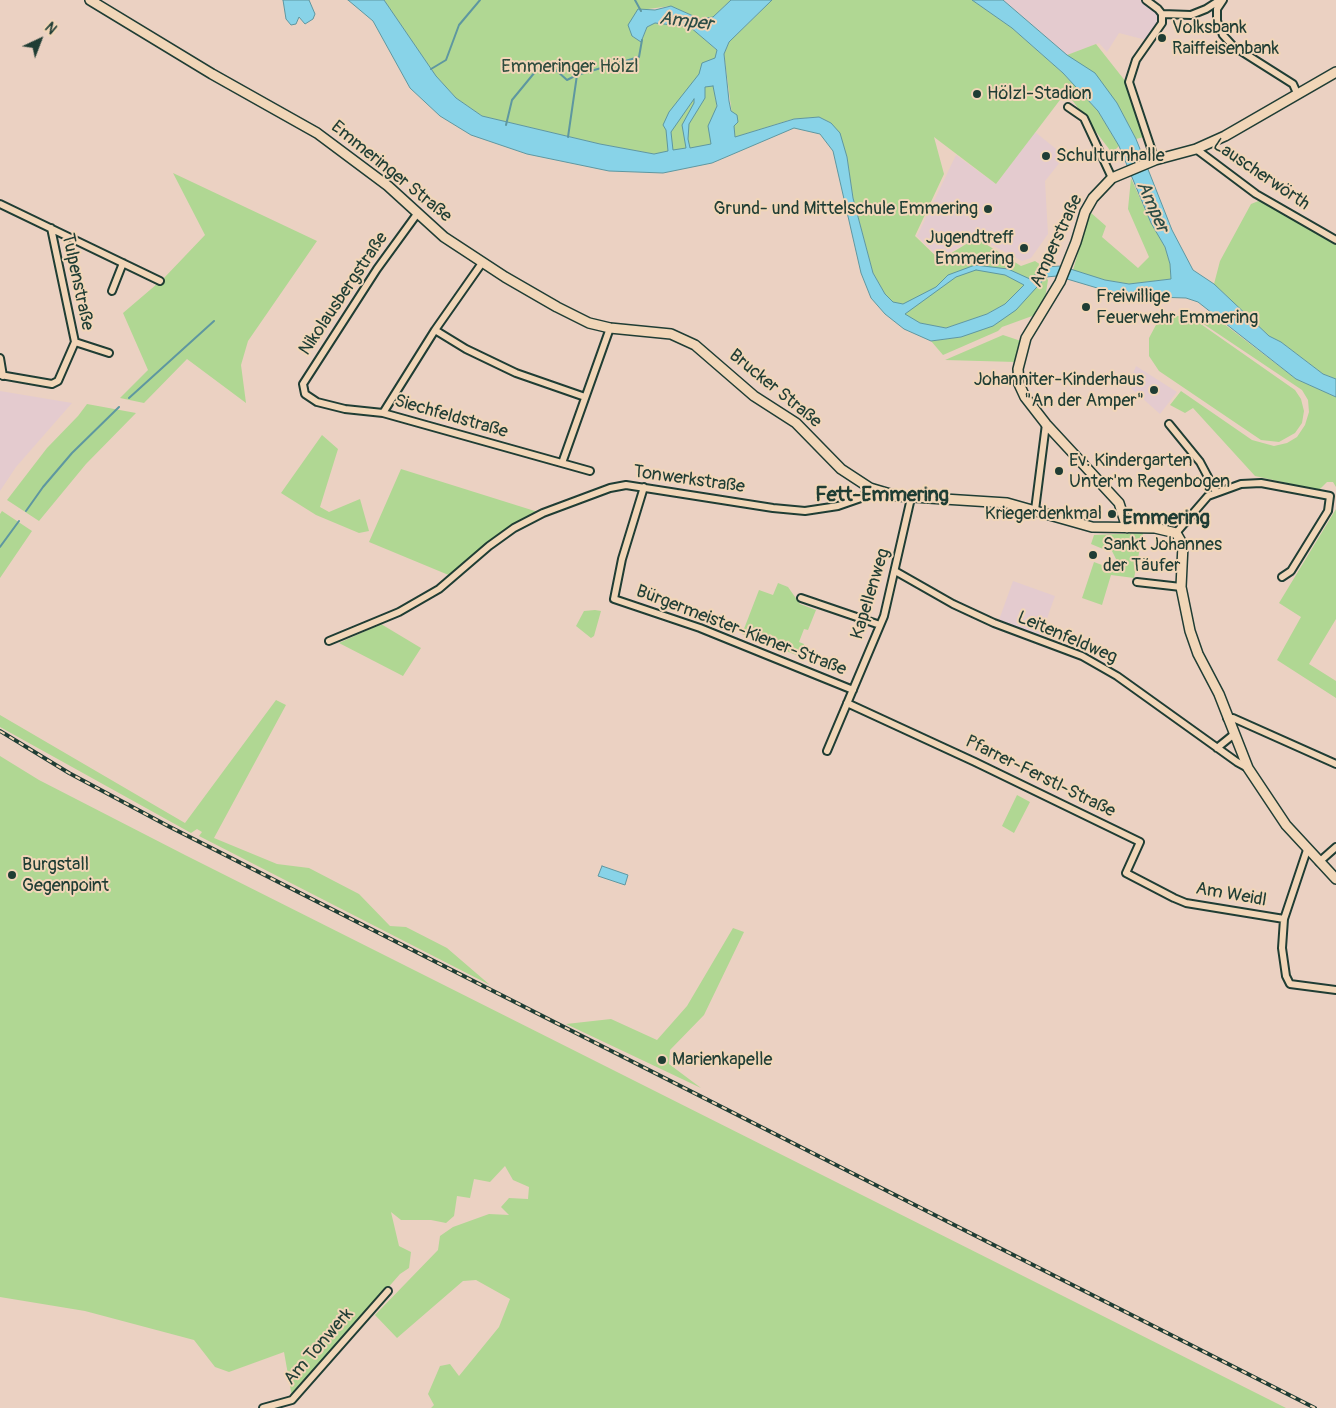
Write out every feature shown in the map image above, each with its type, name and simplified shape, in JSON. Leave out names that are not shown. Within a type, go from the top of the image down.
[{"type":"street","name":"Emmeringer Straße","points":[[90,0],[212,74],[317,133],[388,186],[444,237],[482,263],[574,316],[610,328],[622,329]]},
{"type":"street","points":[[1146,0],[1158,8],[1162,14],[1162,23],[1136,60],[1129,82],[1151,162]]},
{"type":"street","points":[[1162,14],[1191,15],[1222,0]]},
{"type":"street","points":[[1222,0],[1217,9],[1222,35],[1234,46],[1295,89]]},
{"type":"street","name":"Amperstraße","points":[[1127,528],[1119,503],[1046,424],[1025,397],[1019,384],[1018,369],[1026,338],[1060,282],[1085,212],[1093,198],[1112,178],[1151,162],[1196,149],[1225,136],[1295,89],[1336,72]]},
{"type":"street","points":[[1068,107],[1084,118],[1112,178]]},
{"type":"street","name":"Lauscherwörth","points":[[1196,149],[1256,194],[1336,240]]},
{"type":"street","points":[[0,204],[160,281]]},
{"type":"street","name":"Nikolausbergstraße","points":[[305,394],[303,384],[377,269],[417,214]]},
{"type":"street","name":"Tulpenstraße","points":[[2,375],[52,384],[58,380],[75,342],[51,228]]},
{"type":"street","points":[[112,291],[123,263]]},
{"type":"street","points":[[383,413],[435,330],[482,263]]},
{"type":"street","points":[[562,464],[610,328]]},
{"type":"street","name":"Brucker Straße","points":[[622,329],[671,334],[695,344],[754,396],[796,423],[841,469],[870,488],[892,495],[912,498],[991,500],[1035,510],[1075,523],[1102,528],[1165,528],[1176,533]]},
{"type":"street","points":[[435,330],[466,350],[516,373],[585,397]]},
{"type":"street","name":"Tulpenstraße","points":[[75,342],[109,353]]},
{"type":"street","points":[[0,358],[2,375]]},
{"type":"street","name":"Siechfeldstraße","points":[[305,394],[317,402],[345,409],[383,413],[590,471]]},
{"type":"street","points":[[1035,510],[1046,424]]},
{"type":"street","points":[[1169,424],[1200,462],[1216,492]]},
{"type":"street","points":[[1282,578],[1291,571],[1328,511],[1330,496],[1261,482],[1241,484],[1216,492],[1200,503],[1176,533],[1183,545],[1181,586],[1184,609],[1190,631],[1248,768],[1262,793],[1307,850],[1336,879]]},
{"type":"street","name":"Tonwerkstraße","points":[[329,641],[398,612],[427,596],[451,580],[489,546],[514,528],[543,513],[610,488],[626,485],[644,487],[773,508],[804,511],[846,503],[861,498],[870,488]]},
{"type":"street","name":"Bürgermeister-Kiener-Straße","points":[[644,487],[622,558],[614,599],[700,628],[853,690]]},
{"type":"street","name":"Kapellenweg","points":[[828,751],[880,625],[912,498]]},
{"type":"street","name":"Leitenfeldweg","points":[[895,571],[952,604],[994,623],[1082,656],[1149,697],[1217,748],[1248,768]]},
{"type":"street","points":[[1137,582],[1181,586]]},
{"type":"street","points":[[801,598],[880,625]]},
{"type":"street","name":"Pfarrer-Ferstl-Straße","points":[[848,703],[970,759],[1140,842],[1126,873],[1174,898]]},
{"type":"street","points":[[1227,718],[1233,718],[1336,764]]},
{"type":"street","points":[[1217,748],[1233,735]]},
{"type":"street","points":[[1319,862],[1336,847]]},
{"type":"street","points":[[1307,850],[1284,920],[1282,953],[1286,976],[1290,984],[1336,990]]},
{"type":"street","name":"Am Weidl","points":[[1174,898],[1186,903],[1284,920]]},
{"type":"street","name":"Am Tonwerk","points":[[263,1408],[292,1400],[388,1291]]},
{"type":"shaded area","points":[[1003,0],[1141,0],[1156,10],[1158,20],[1146,40],[1119,33],[1107,52],[1099,43],[1067,55]]},
{"type":"shaded area","name":"Grund- und Mittelschule Emmering","points":[[1035,132],[1065,156],[1045,181],[1048,234],[1031,258],[1022,261],[977,237],[940,258],[917,236],[956,155],[996,184]]},
{"type":"shaded area","name":"Johanniter-Kinderhaus \"An der Amper\"","points":[[1136,366],[1177,392],[1160,414],[1132,389],[1129,383]]},
{"type":"shaded area","points":[[0,391],[72,403],[16,467],[0,491]]},
{"type":"shaded area","points":[[1013,581],[1055,596],[1041,635],[999,620]]},
{"type":"green space","name":"Emmeringer Hölzl","points":[[384,0],[731,0],[713,17],[700,19],[671,6],[648,9],[632,36],[641,42],[647,27],[655,23],[690,27],[717,50],[712,74],[722,143],[654,154],[600,144],[482,116],[456,98],[436,76]]},
{"type":"green space","points":[[772,0],[972,0],[1012,28],[1063,73],[1098,111],[1119,146],[1112,153],[1066,92],[996,184],[934,137],[944,174],[915,236],[940,260],[976,238],[1021,266],[1035,261],[1044,267],[1005,304],[987,314],[946,328],[920,323],[904,315],[885,294],[873,273],[853,198],[847,157],[831,123],[819,117],[793,119],[735,137],[724,54],[729,42]]},
{"type":"green space","points":[[1096,44],[1126,82],[1144,137],[1136,139],[1117,103],[1067,55]]},
{"type":"green space","points":[[173,173],[317,241],[248,341],[241,365],[246,403],[187,359],[144,403],[120,398],[148,370],[123,313],[164,278],[205,235]]},
{"type":"green space","points":[[1131,178],[1151,223],[1165,247],[1170,264],[1171,279],[1130,284],[1105,280],[1073,270],[1090,212],[1106,226],[1102,237],[1138,268],[1149,257],[1128,209]]},
{"type":"green space","points":[[1261,200],[1336,243],[1336,379],[1323,374],[1281,342],[1269,336],[1214,284],[1220,261],[1251,204]]},
{"type":"green space","points":[[1046,277],[1048,280],[1045,299],[1035,315],[1002,327],[998,331],[943,355],[931,341],[961,337]]},
{"type":"green space","points":[[1211,314],[1296,379],[1336,397],[1336,487],[1333,482],[1327,482],[1319,490],[1255,476],[1193,408],[1185,413],[1170,405],[1181,391],[1252,440],[1274,446],[1287,443],[1297,437],[1305,425],[1309,412],[1308,400],[1302,390],[1202,323]]},
{"type":"green space","points":[[1173,316],[1184,316],[1195,320],[1295,390],[1301,399],[1304,411],[1302,423],[1295,433],[1279,442],[1261,440],[1159,371],[1149,356],[1149,338],[1157,323]]},
{"type":"green space","points":[[1003,335],[1021,341],[1016,362],[945,360]]},
{"type":"green space","points":[[87,404],[136,413],[86,464],[39,521],[7,500],[47,448]]},
{"type":"green space","points":[[322,435],[338,449],[320,507],[329,512],[360,499],[369,531],[359,533],[316,515],[281,493]]},
{"type":"green space","points":[[401,469],[538,512],[512,526],[487,544],[451,576],[369,542]]},
{"type":"green space","points":[[1336,509],[1336,619],[1309,664],[1336,681],[1336,698],[1277,660],[1301,617],[1279,603]]},
{"type":"green space","points":[[2,511],[32,531],[0,578],[0,514]]},
{"type":"green space","points":[[1143,533],[1134,578],[1111,575],[1102,605],[1082,598],[1094,562],[1110,568],[1115,566],[1117,561],[1111,549],[1106,547],[1103,549],[1091,544],[1094,535]]},
{"type":"green space","points":[[778,583],[788,587],[800,604],[816,610],[808,630],[804,629],[799,642],[804,644],[799,656],[742,634],[759,590],[773,595]]},
{"type":"green space","points":[[584,611],[601,611],[594,636],[591,638],[576,626]]},
{"type":"green space","points":[[381,624],[421,648],[403,676],[339,643]]},
{"type":"green space","points":[[276,700],[286,705],[214,838],[277,864],[309,868],[359,894],[390,926],[406,927],[447,948],[490,985],[199,836],[202,832],[197,829],[191,833],[0,727],[0,715],[185,823]]},
{"type":"green space","points":[[0,756],[39,780],[185,855],[1286,1408],[431,1408],[434,1405],[428,1394],[440,1366],[450,1364],[459,1376],[499,1327],[510,1299],[476,1280],[463,1281],[397,1338],[375,1315],[438,1250],[440,1236],[453,1227],[489,1214],[509,1215],[501,1207],[509,1198],[528,1199],[529,1187],[513,1180],[505,1166],[490,1182],[474,1179],[470,1198],[457,1196],[454,1216],[446,1223],[431,1220],[401,1220],[391,1212],[399,1246],[411,1252],[409,1268],[400,1274],[292,1397],[284,1352],[229,1372],[215,1367],[194,1340],[85,1311],[0,1297]]},
{"type":"green space","points":[[1017,795],[1030,802],[1014,833],[1002,826]]},
{"type":"green space","points":[[733,928],[744,932],[704,1015],[670,1050],[669,1064],[701,1088],[566,1024],[611,1019],[657,1040],[687,1006]]},
{"type":"water","points":[[283,0],[309,0],[315,14],[313,19],[305,24],[299,17],[296,24],[291,25],[286,19]]},
{"type":"water","points":[[348,0],[384,0],[436,76],[456,98],[482,116],[600,144],[654,154],[668,151],[666,130],[663,125],[669,112],[699,74],[702,63],[715,58],[717,50],[690,27],[655,23],[647,27],[641,42],[632,36],[628,25],[638,9],[655,10],[671,6],[700,19],[713,17],[731,0],[772,0],[729,42],[724,54],[731,111],[737,115],[738,122],[734,126],[735,137],[794,119],[819,117],[831,123],[840,133],[847,157],[853,198],[873,273],[885,294],[893,302],[903,304],[936,287],[948,275],[975,265],[1008,269],[1030,279],[1044,267],[1061,266],[1105,280],[1129,284],[1171,279],[1170,264],[1165,247],[1151,223],[1119,146],[1098,111],[1063,73],[1012,28],[972,0],[1003,0],[1067,55],[1095,73],[1117,103],[1136,139],[1172,230],[1193,270],[1214,284],[1269,336],[1281,342],[1323,374],[1336,379],[1336,397],[1296,379],[1198,302],[1186,298],[1124,296],[1057,276],[1046,277],[1016,310],[993,326],[961,337],[931,341],[904,329],[885,314],[871,298],[861,273],[833,151],[820,134],[794,128],[712,163],[663,173],[609,171],[527,154],[471,135],[440,116],[410,88],[373,21]],"holes":[[[713,86],[717,106],[708,126],[711,144],[690,148],[688,139],[689,124],[705,98],[705,87]],[[694,99],[694,103],[682,125],[686,148],[673,150],[671,132]],[[976,270],[1005,275],[1024,285],[1005,304],[987,314],[946,328],[920,323],[905,314],[956,277]]]},
{"type":"water","points":[[602,866],[628,875],[625,885],[598,876]]},
{"type":"waterway","points":[[431,69],[446,60],[459,25],[480,0]]},
{"type":"waterway","points":[[635,0],[641,11]]},
{"type":"waterway","points":[[506,125],[512,100],[544,64],[557,71],[567,80],[577,75],[639,57],[642,40]]},
{"type":"waterway","name":"Amper","points":[[568,137],[577,75]]},
{"type":"waterway","points":[[129,398],[214,321]]},
{"type":"waterway","points":[[26,511],[43,487],[72,453],[119,407]]},
{"type":"waterway","points":[[0,547],[19,521]]},
{"type":"railway","points":[[0,731],[69,773],[168,826],[1315,1408]]},
{"type":"place","name":"Volksbank Raiffeisenbank","points":[[1162,38]]},
{"type":"place","name":"Hölzl-Stadion","points":[[977,94]]},
{"type":"place","name":"Schulturnhalle","points":[[1046,156]]},
{"type":"place","name":"Grund- und Mittelschule Emmering","points":[[988,209]]},
{"type":"place","name":"Jugendtreff Emmering","points":[[1024,248]]},
{"type":"place","name":"Freiwillige Feuerwehr Emmering","points":[[1086,307]]},
{"type":"place","name":"Johanniter-Kinderhaus \"An der Amper\"","points":[[1154,390]]},
{"type":"place","name":"Ev. Kindergarten Unter'm Regenbogen","points":[[1059,471]]},
{"type":"place","name":"Kriegerdenkmal","points":[[1112,514]]},
{"type":"place","name":"Sankt Johannes der Täufer","points":[[1093,555]]},
{"type":"place","name":"Burgstall Gegenpoint","points":[[12,875]]},
{"type":"place","name":"Marienkapelle","points":[[662,1060]]},
{"type":"district","name":"Fett-Emmering","points":[[882,496]]},
{"type":"district","name":"Emmering","points":[[1166,519]]}]
